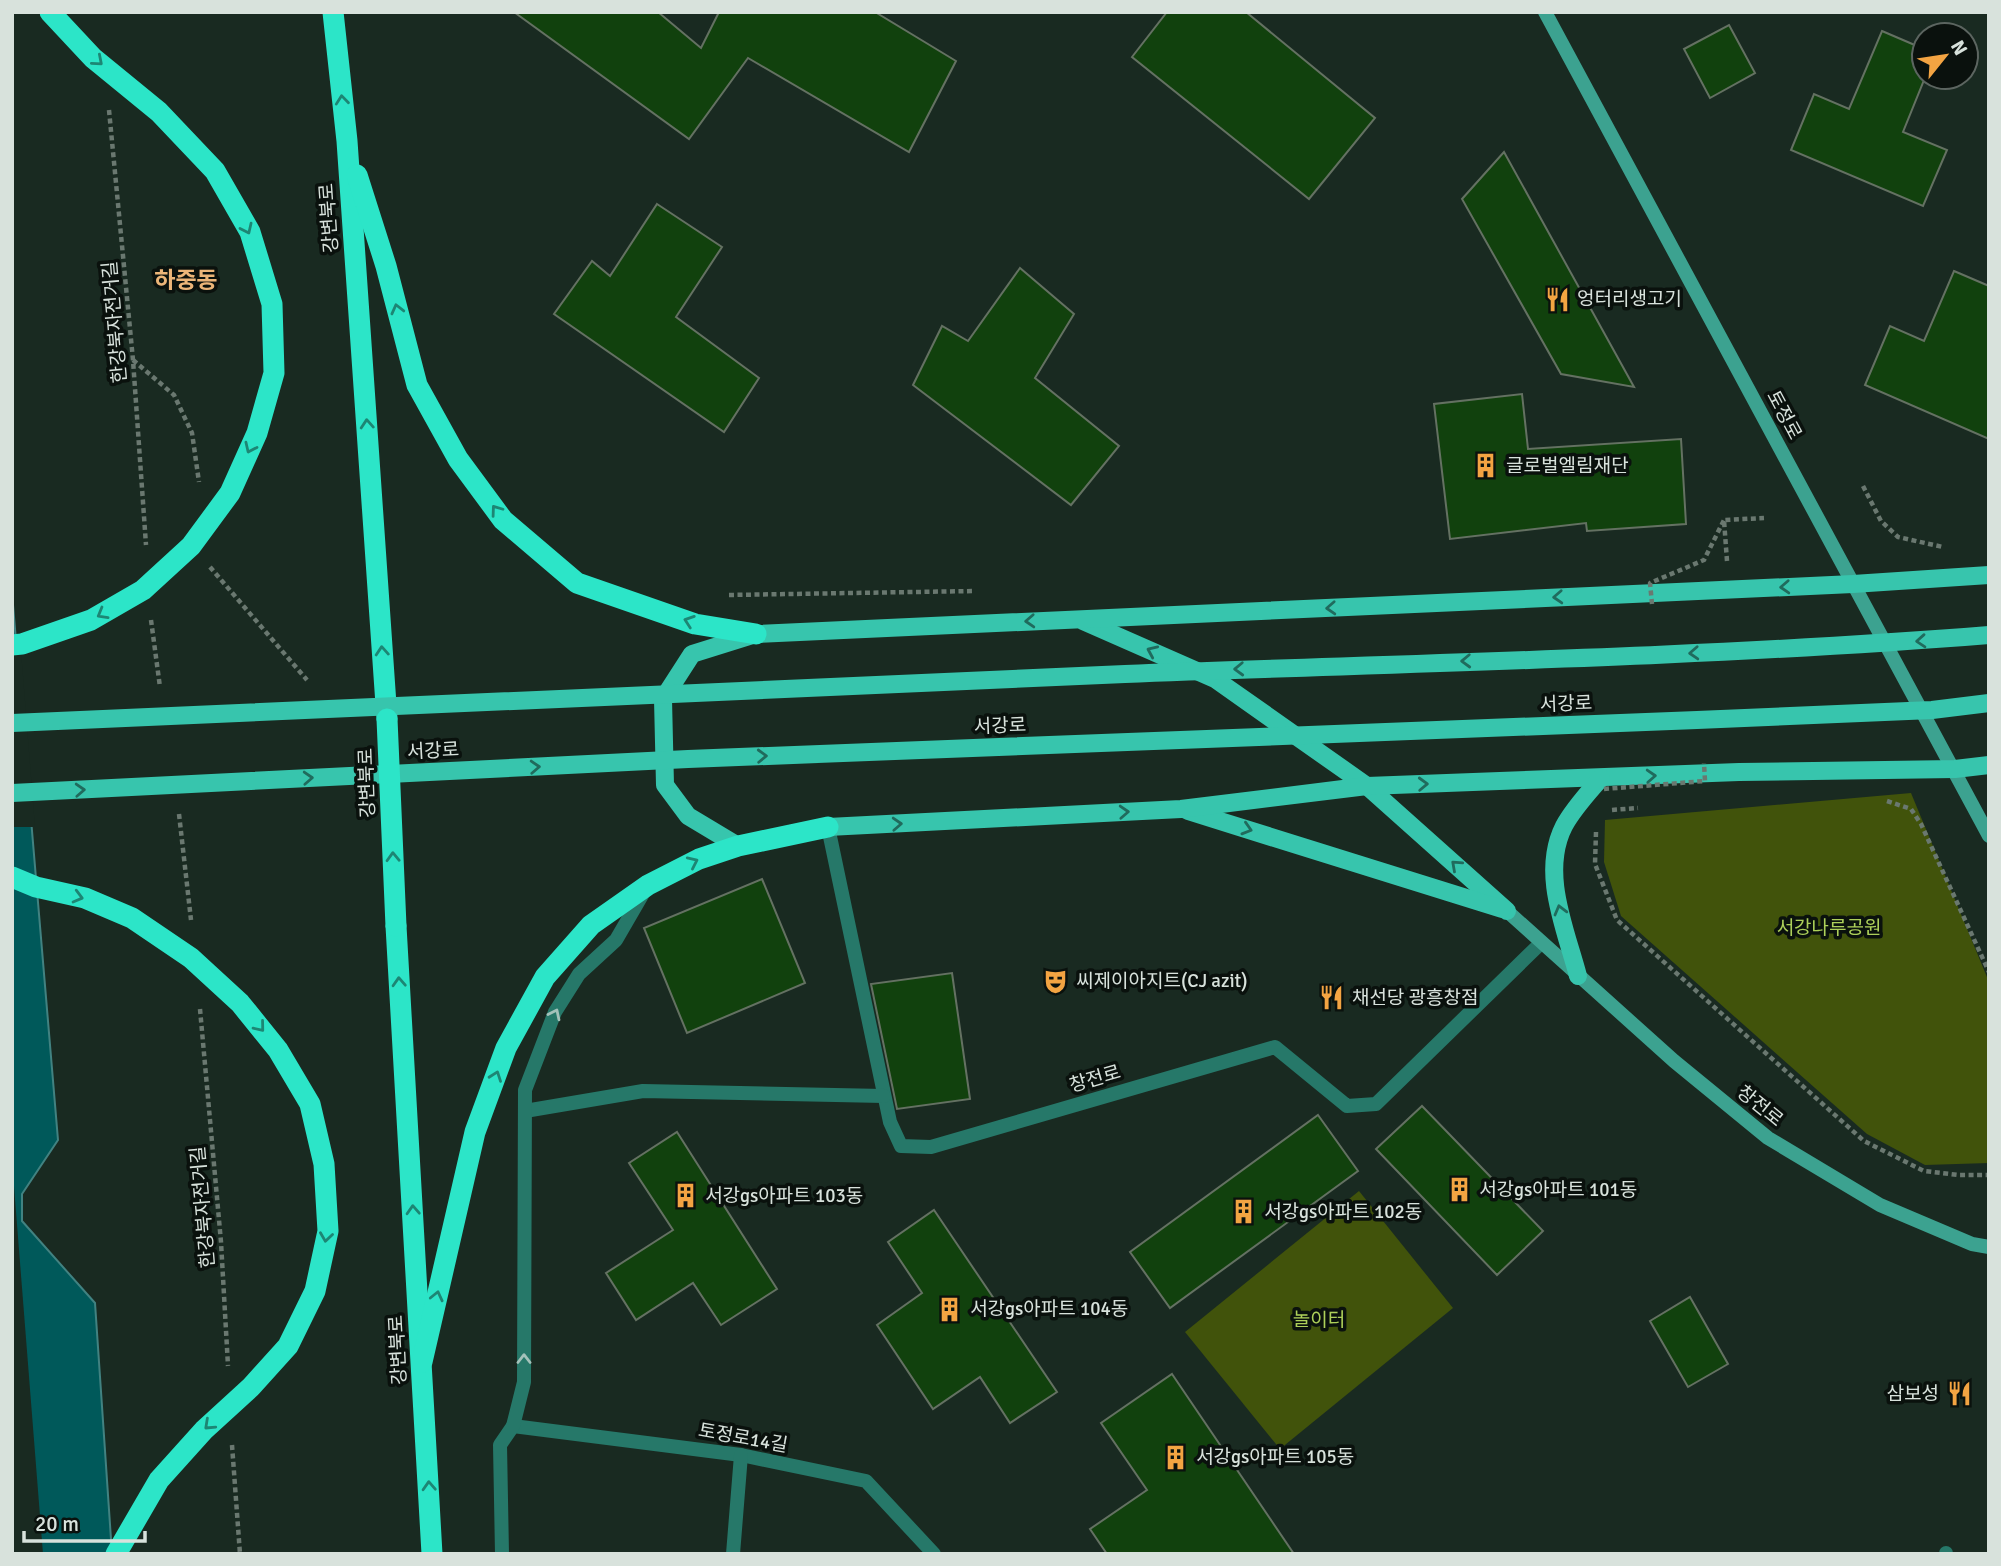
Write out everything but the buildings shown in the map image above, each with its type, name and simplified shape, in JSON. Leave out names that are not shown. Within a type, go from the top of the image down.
[{"type":"highway","points":[[12,645],[91,620],[143,590],[191,547],[230,493],[257,433],[274,373],[272,304],[250,232],[215,171],[159,112],[93,58],[50,12]]},
{"type":"highway","name":"강변북로","points":[[332,12],[347,141],[387,719],[396,926],[432,1554]]},
{"type":"highway","points":[[347,141],[386,265],[416,386],[458,459],[503,520],[577,583],[695,624],[756,634]]},
{"type":"highway","points":[[422,1362],[475,1132],[506,1048],[545,977],[590,925],[648,885],[699,859],[738,846],[828,827]]},
{"type":"highway","points":[[12,877],[36,887],[85,898],[132,918],[191,958],[240,1003],[278,1050],[310,1104],[324,1164],[328,1231],[315,1292],[288,1346],[251,1387],[204,1430],[159,1480],[116,1554]]},
{"type":"main road","name":"토정로","points":[[1545,12],[1989,836]]},
{"type":"main road","points":[[738,846],[688,816],[665,785],[663,699],[692,654],[756,634],[1853,584],[1989,575]]},
{"type":"main road","points":[[1078,619],[1216,679],[1367,786],[1507,911]]},
{"type":"main road","points":[[12,723],[682,690],[1856,646],[1989,635]]},
{"type":"main road","name":"서강로","points":[[12,793],[688,759],[1932,710],[1989,703]]},
{"type":"main road","points":[[828,827],[1181,809],[1367,786],[1603,784],[1739,772],[1955,769],[1989,765]]},
{"type":"main road","points":[[1578,976],[1555,891],[1555,853],[1564,827],[1603,784]]},
{"type":"main road","points":[[1181,809],[1507,911]]},
{"type":"main road","name":"창전로","points":[[1507,911],[1674,1061],[1768,1138],[1802,1161],[1880,1205],[1972,1244],[1989,1247]]},
{"type":"main road","points":[[1972,1244],[1989,1232]]},
{"type":"street","name":"창전로","points":[[828,827],[884,1096],[890,1122],[901,1146],[930,1147],[1275,1047],[1347,1106],[1377,1104],[1541,943]]},
{"type":"street","points":[[502,1554],[500,1445],[513,1426],[524,1382],[525,1090],[555,1012],[579,974],[616,940],[648,885]]},
{"type":"street","points":[[525,1111],[643,1091],[884,1096]]},
{"type":"street","name":"토정로14길","points":[[513,1426],[741,1455],[866,1482],[934,1554]]},
{"type":"street","points":[[733,1554],[741,1455]]},
{"type":"path","name":"한강북자전거길","points":[[108,99],[133,360],[146,549]]},
{"type":"path","points":[[1863,486],[1881,521],[1898,537],[1955,550]]},
{"type":"path","points":[[1652,604],[1650,583],[1704,560],[1724,520]]},
{"type":"path","points":[[150,617],[151,630]]},
{"type":"path","points":[[1603,784],[1705,782],[1704,763]]},
{"type":"path","points":[[1876,800],[1911,809],[1921,824],[1989,972]]},
{"type":"path","points":[[1609,810],[1648,808]]},
{"type":"path","points":[[1596,824],[1595,864],[1617,920],[1864,1141],[1924,1171],[1958,1175],[1989,1174]]},
{"type":"path","points":[[185,859],[192,925]]},
{"type":"path","name":"한강북자전거길","points":[[199,1005],[221,1242],[228,1377]]},
{"type":"path","points":[[232,1445],[240,1554]]},
{"type":"green space","name":"서강나루공원","points":[[1911,793],[1989,982],[1989,1163],[1925,1165],[1867,1134],[1621,916],[1604,862],[1605,820]]},
{"type":"green space","name":"놀이터","points":[[1359,1191],[1453,1308],[1280,1449],[1185,1332]]},
{"type":"water","points":[[12,593],[58,1140],[22,1194],[22,1221],[95,1303],[112,1554],[12,1554]]},
{"type":"pier","points":[[21,651],[35,827],[12,827],[12,652]]},
{"type":"pier","points":[[12,1161],[43,1554],[12,1554]]},
{"type":"place","name":"엉터리생고기","points":[[1557,299]]},
{"type":"place","name":"글로벌엘림재단","points":[[1486,466]]},
{"type":"place","name":"씨제이아지트(CJ azit)","points":[[1056,981]]},
{"type":"place","name":"채선당 광흥창점","points":[[1332,998]]},
{"type":"place","name":"서강gs아파트 101동","points":[[1459,1190]]},
{"type":"place","name":"서강gs아파트 103동","points":[[685,1196]]},
{"type":"place","name":"서강gs아파트 102동","points":[[1244,1212]]},
{"type":"place","name":"서강gs아파트 104동","points":[[950,1309]]},
{"type":"place","name":"삼보성","points":[[1959,1394]]},
{"type":"place","name":"서강gs아파트 105동","points":[[1176,1457]]},
{"type":"district","name":"하중동","points":[[186,280]]}]
